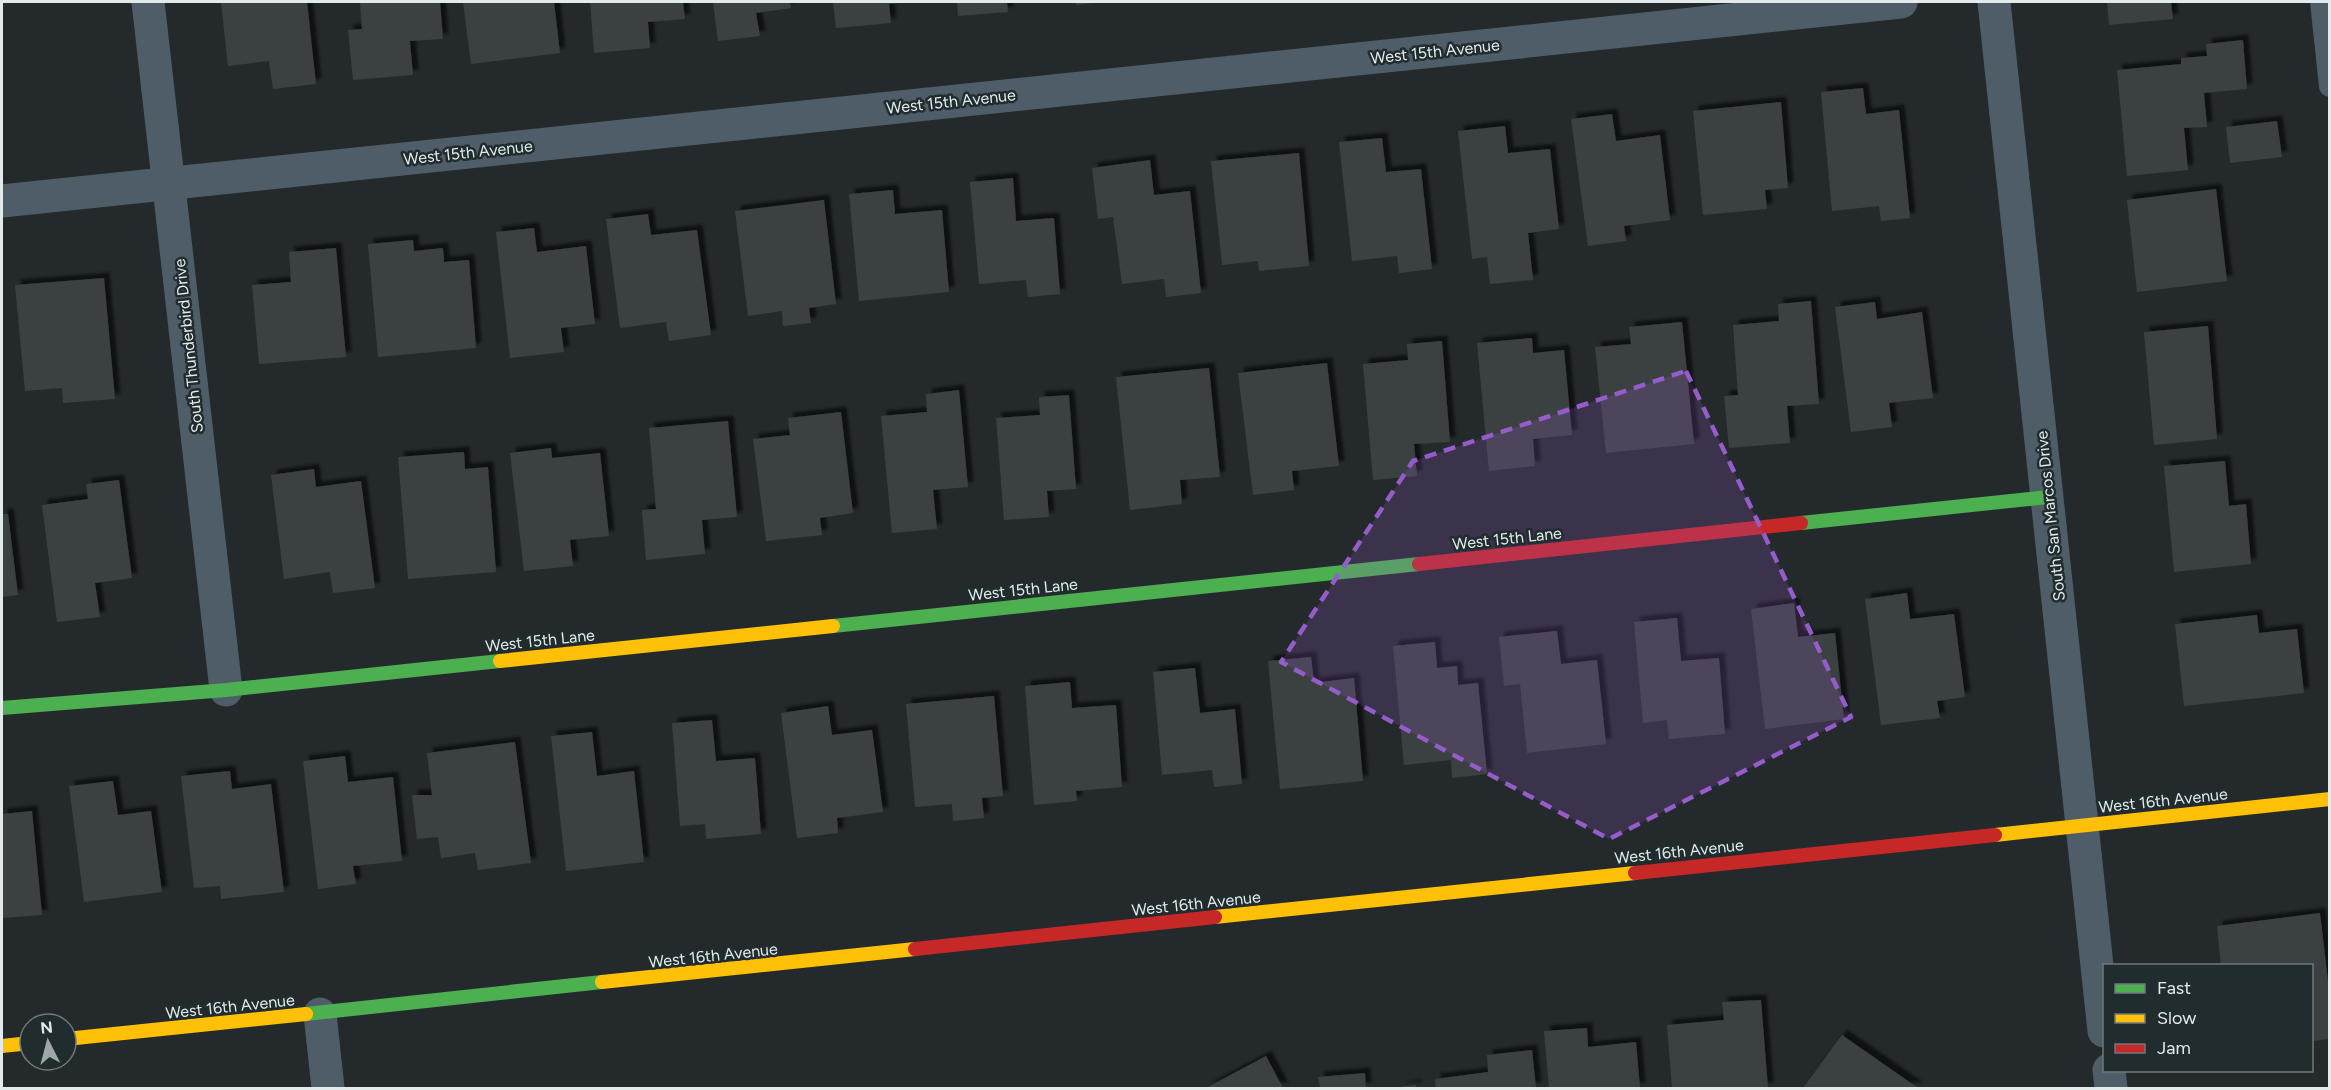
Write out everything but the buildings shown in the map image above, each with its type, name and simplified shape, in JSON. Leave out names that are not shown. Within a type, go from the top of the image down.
[{"type":"street","name":"South Thunderbird Drive","points":[[148,2],[226,690]]},
{"type":"street","name":"West 15th Avenue","points":[[2,201],[1901,2]]},
{"type":"street","name":"South San Marcos Drive","points":[[1994,2],[2103,1020]]},
{"type":"street","name":"West 15th Lane","points":[[2,708],[226,690],[2048,497]]},
{"type":"street","name":"West 16th Avenue","points":[[78,1038],[320,1014],[2330,799]]},
{"type":"street","points":[[320,1014],[328,1089]]},
{"type":"street","points":[[2,1046],[18,1044]]},
{"type":"street","points":[[2109,1072],[2111,1089]]},
{"type":"lane","points":[[2320,2],[2330,86]]},
{"type":"highlighted area","points":[[1686,371],[1851,717],[1609,839],[1281,662],[1413,461]]},
{"type":"traffic: fast","points":[[1801,523],[2048,497]]},
{"type":"traffic: fast","points":[[833,626],[1419,564]]},
{"type":"traffic: fast","points":[[2,708],[226,690],[500,661]]},
{"type":"traffic: fast","points":[[306,1014],[602,982]]},
{"type":"traffic: slow","points":[[500,661],[833,626]]},
{"type":"traffic: slow","points":[[1995,835],[2330,799]]},
{"type":"traffic: slow","points":[[1215,917],[1635,873]]},
{"type":"traffic: slow","points":[[602,982],[915,949]]},
{"type":"traffic: slow","points":[[78,1038],[306,1014]]},
{"type":"traffic: slow","points":[[2,1046],[18,1044]]},
{"type":"traffic: jam","points":[[1419,564],[1801,523]]},
{"type":"traffic: jam","points":[[1635,873],[1995,835]]},
{"type":"traffic: jam","points":[[915,949],[1215,917]]}]
